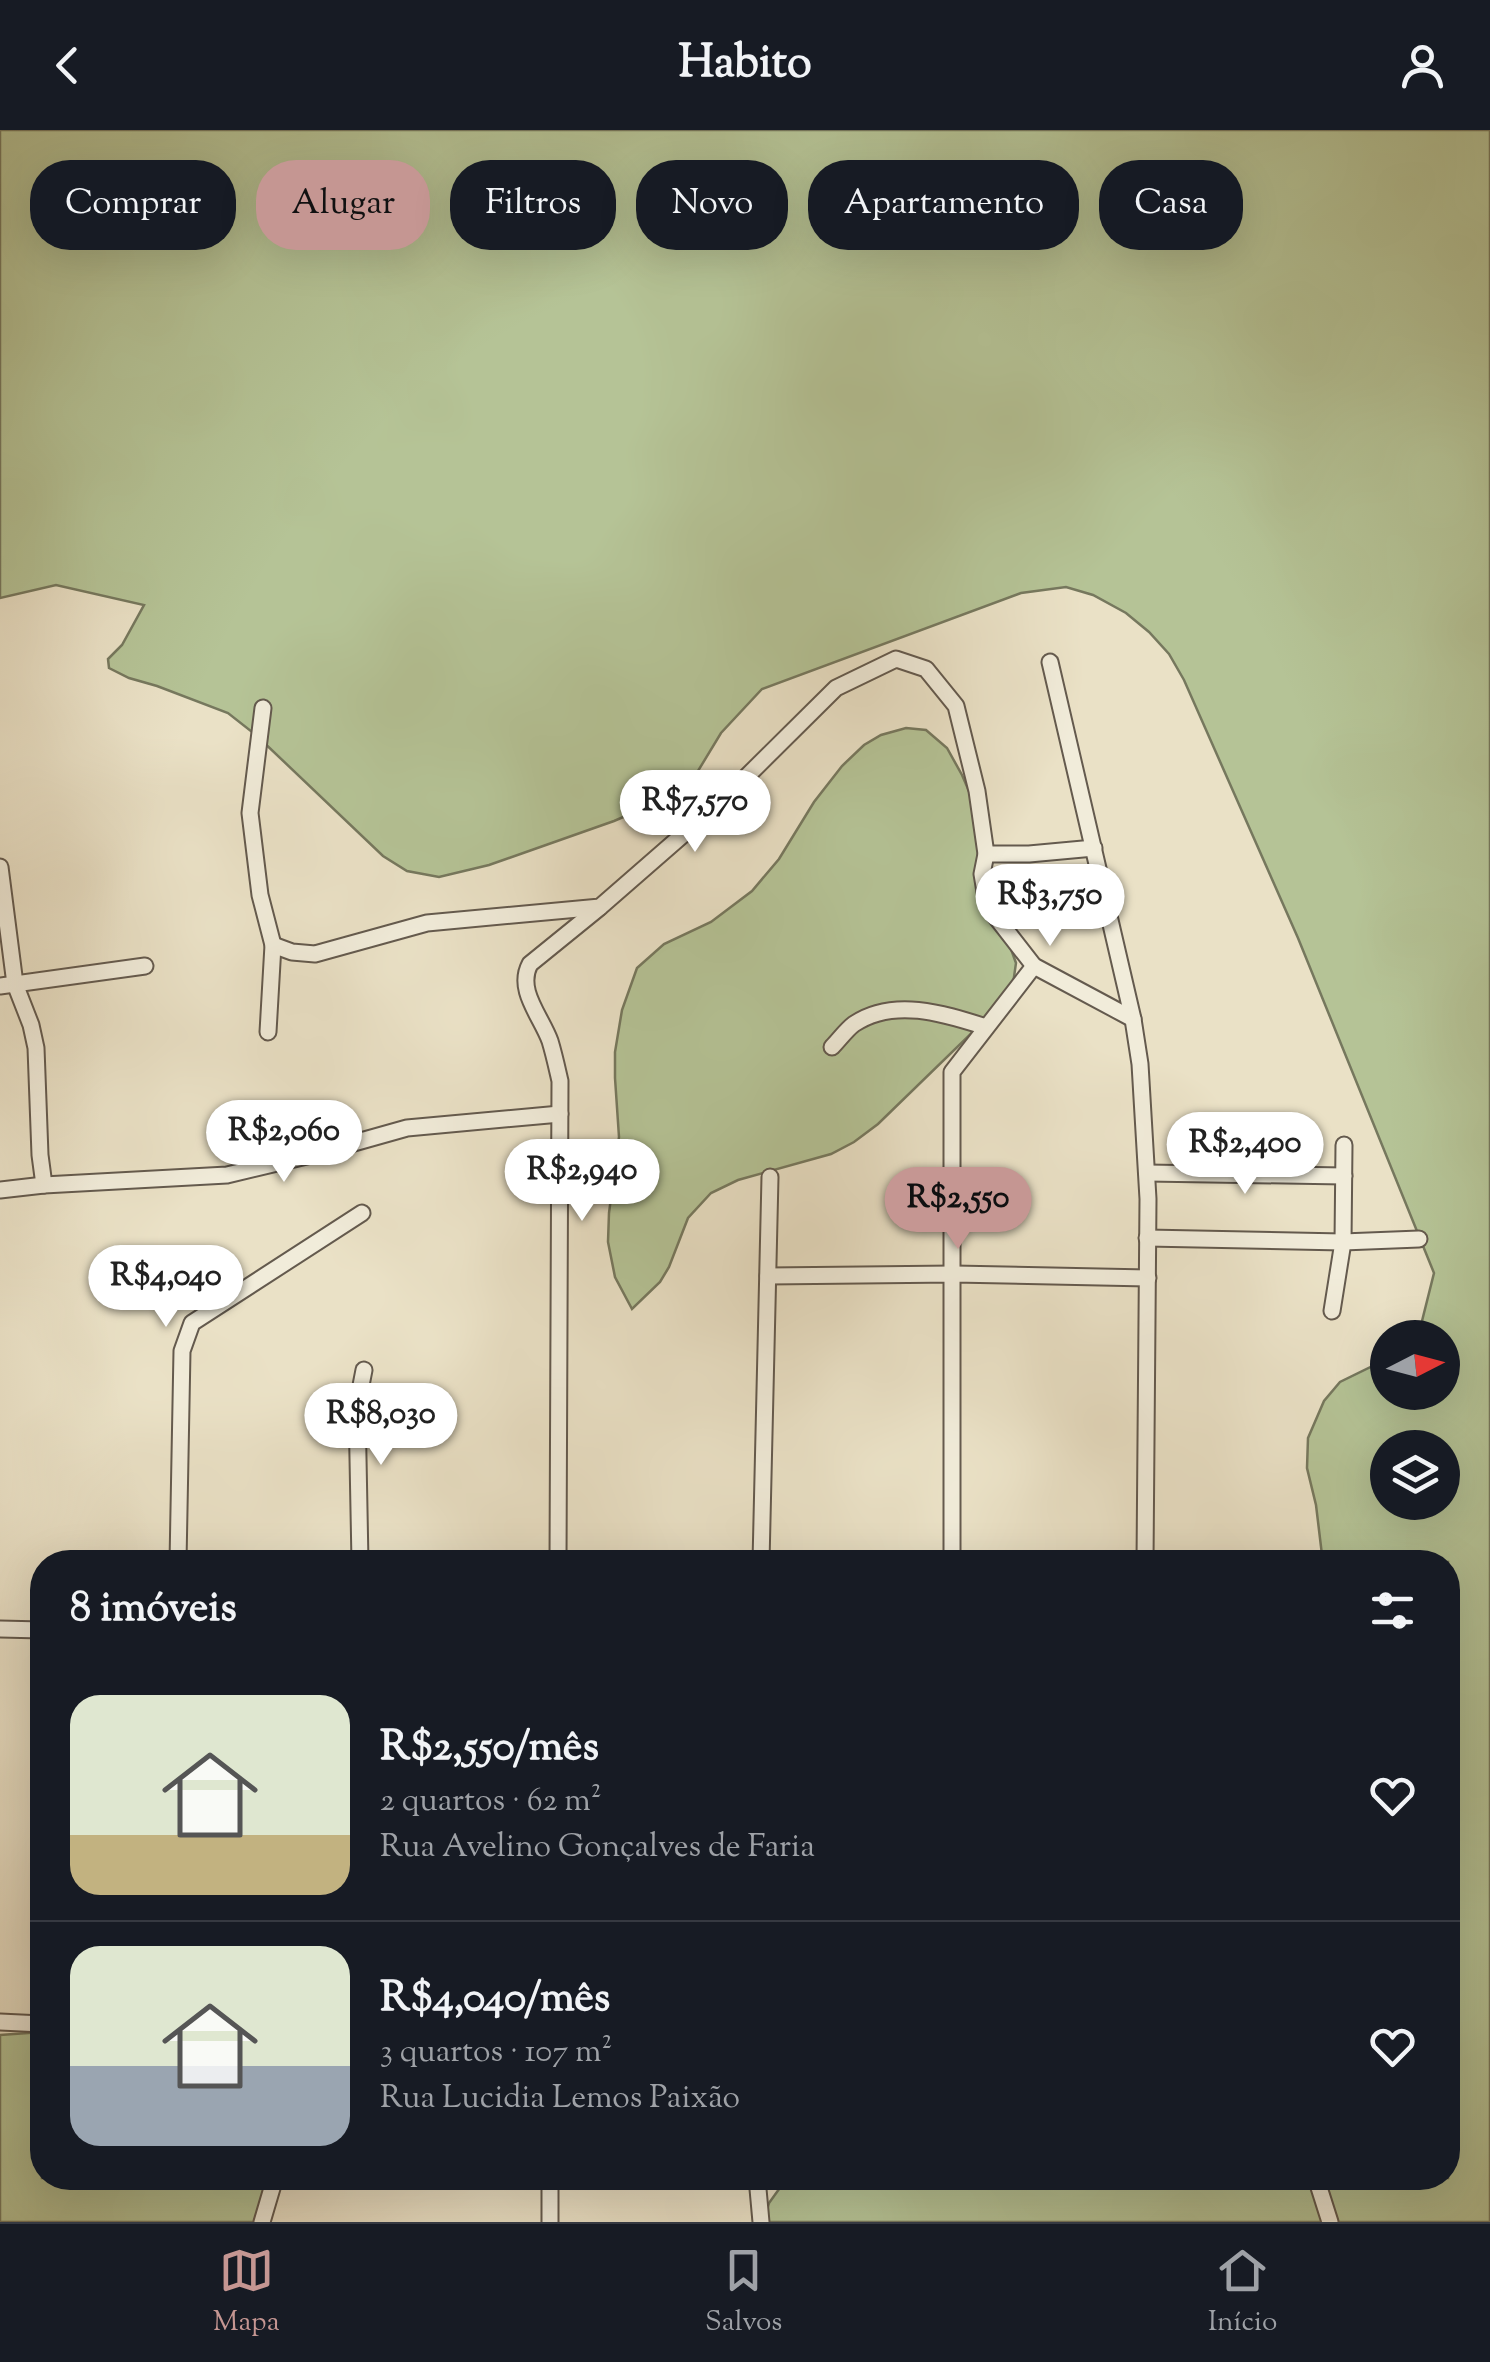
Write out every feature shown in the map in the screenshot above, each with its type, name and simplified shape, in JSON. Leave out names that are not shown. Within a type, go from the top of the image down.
[{"type":"street","points":[[558,1550],[560,1081],[549,1039],[527,993],[524,975],[530,964],[726,798],[836,688],[896,659],[926,669],[956,706],[977,791],[986,854],[982,874],[986,898],[995,916],[1034,966],[1133,1019]]},
{"type":"street","points":[[1050,662],[1133,1019],[1140,1064],[1148,1173],[1145,1550]]},
{"type":"street","points":[[263,708],[250,813],[260,895],[273,945],[268,1032]]},
{"type":"street","points":[[986,854],[1094,848]]},
{"type":"street","points":[[0,866],[8,984],[31,1025],[36,1048],[44,1185]]},
{"type":"street","points":[[273,945],[316,954],[427,923],[600,908]]},
{"type":"street","points":[[8,984],[145,966]]},
{"type":"street","points":[[952,1550],[952,1072],[1034,966]]},
{"type":"street","points":[[832,1047],[854,1024],[876,1014],[906,1009],[942,1013],[986,1027]]},
{"type":"street","points":[[0,1190],[227,1175],[407,1128],[560,1114]]},
{"type":"street","points":[[1332,1310],[1344,1242],[1344,1145]]},
{"type":"street","points":[[1148,1173],[1344,1176]]},
{"type":"street","points":[[761,1550],[770,1177]]},
{"type":"street","points":[[178,1550],[182,1351],[192,1324],[362,1214]]},
{"type":"street","points":[[1147,1238],[1344,1242],[1419,1239]]},
{"type":"street","points":[[768,1276],[1148,1278]]},
{"type":"street","points":[[360,1550],[357,1406],[364,1370]]},
{"type":"street","points":[[0,1630],[30,1630]]},
{"type":"street","points":[[0,2022],[30,2023]]},
{"type":"street","points":[[262,2222],[272,2190]]},
{"type":"street","points":[[550,2190],[550,2222]]},
{"type":"street","points":[[758,2190],[761,2222]]},
{"type":"street","points":[[1320,2190],[1330,2222]]},
{"type":"green space","points":[[0,130],[1490,130],[1490,2222],[763,2222],[778,2190],[1460,2190],[1460,1550],[1321,1550],[1307,1468],[1308,1438],[1324,1401],[1340,1382],[1370,1367],[1370,1410],[1460,1410],[1460,1320],[1422,1320],[1434,1273],[1298,938],[1169,654],[1126,613],[1093,595],[1066,587],[1021,593],[762,689],[721,733],[698,771],[663,800],[489,865],[439,877],[407,871],[383,856],[228,713],[109,668],[108,659],[122,645],[144,605],[56,585],[0,598]]},
{"type":"green space","points":[[906,728],[926,730],[947,748],[981,819],[995,905],[1016,963],[1013,984],[980,1025],[878,1124],[854,1142],[831,1154],[738,1180],[711,1193],[688,1218],[660,1282],[632,1309],[615,1277],[608,1242],[619,1137],[615,1052],[622,1010],[637,968],[664,944],[711,922],[752,891],[779,859],[842,766],[864,745]]},
{"type":"green space","points":[[30,2033],[30,2190],[265,2190],[256,2222],[0,2222],[0,2035]]}]
